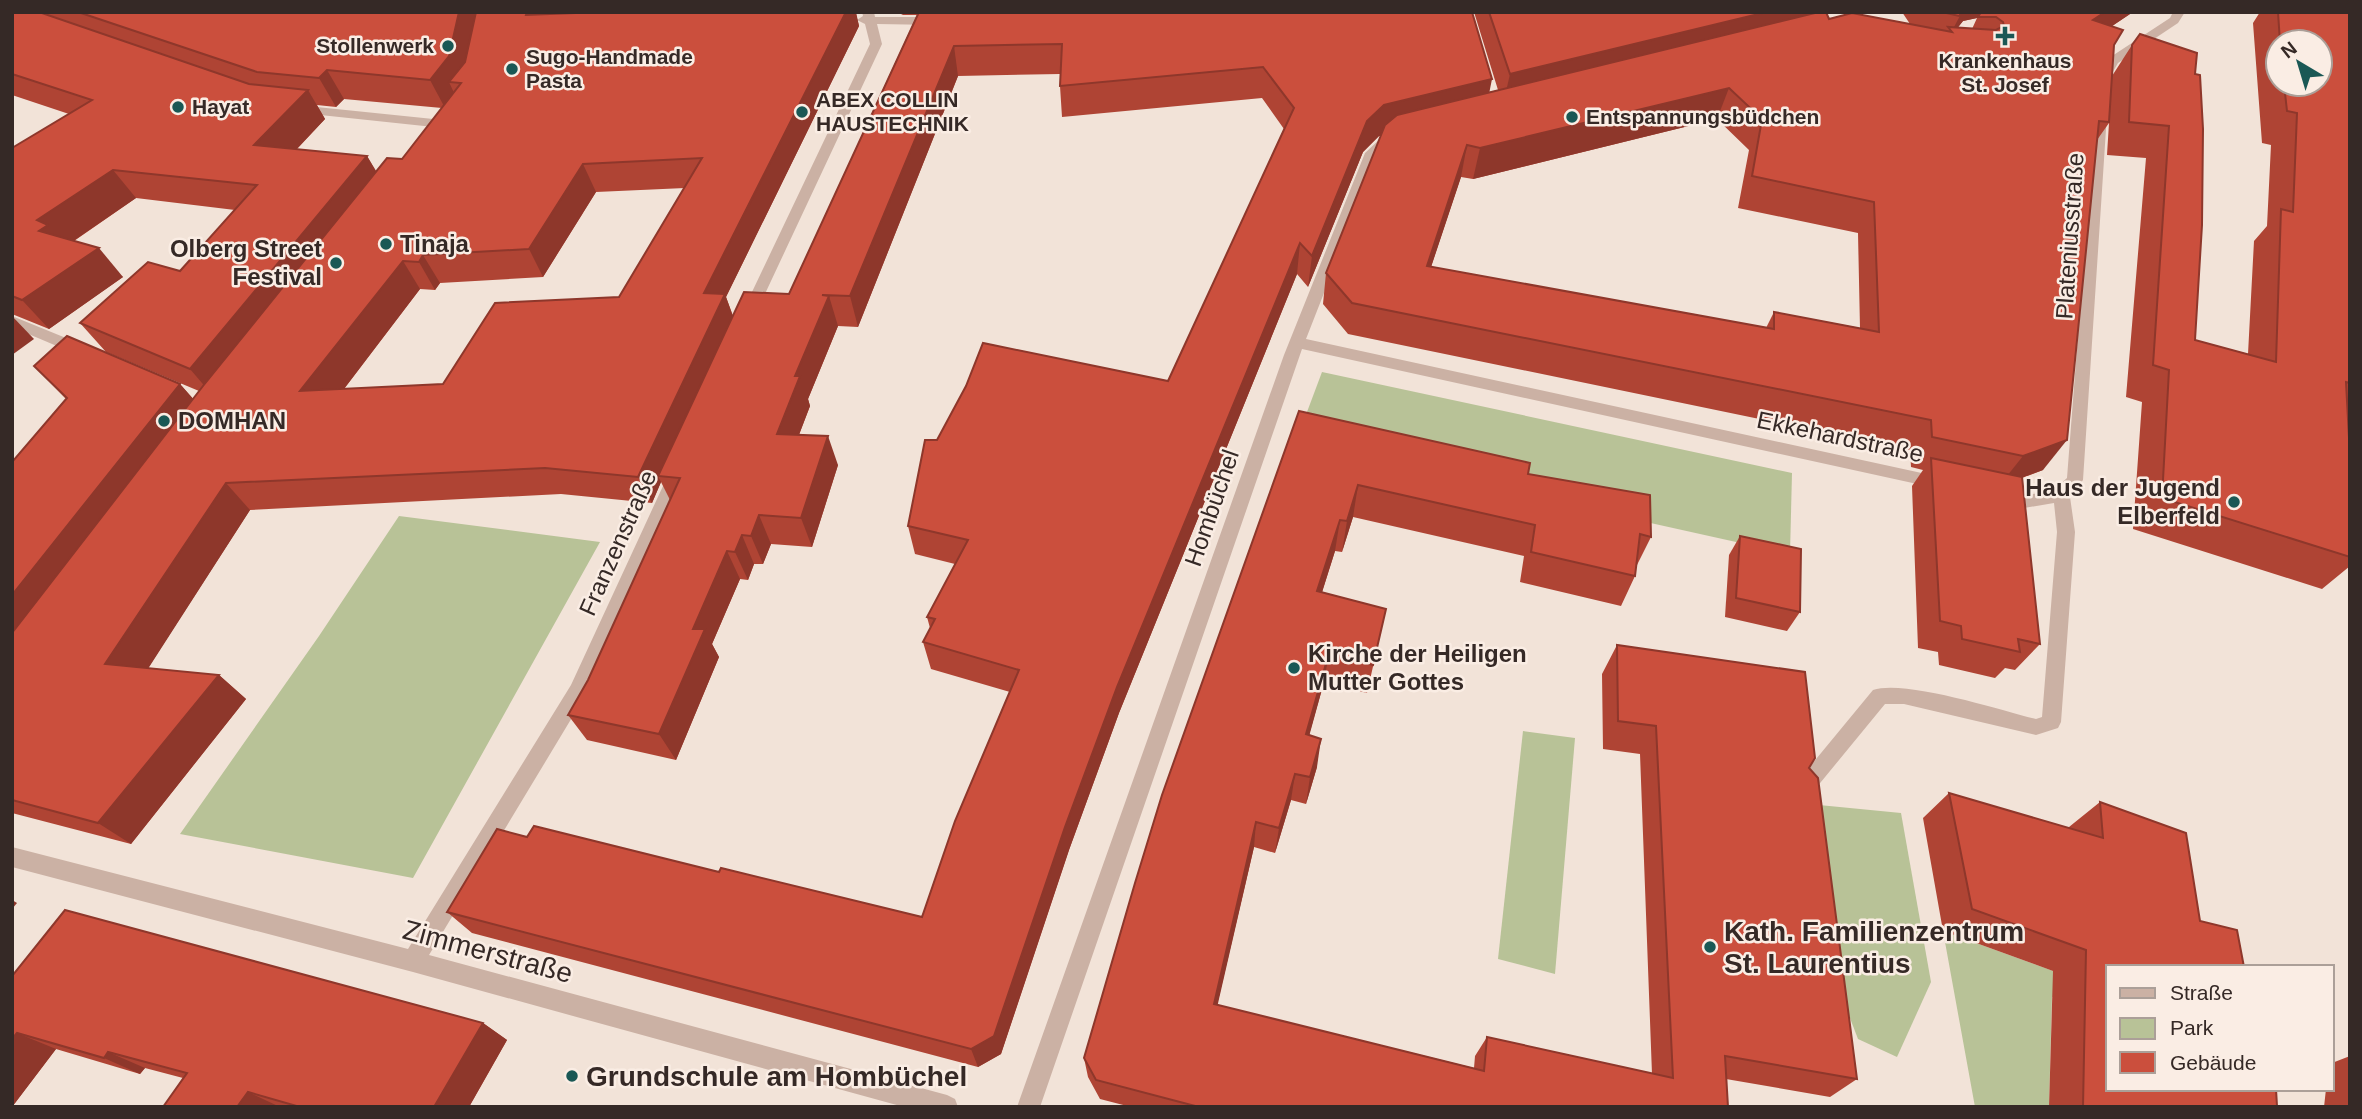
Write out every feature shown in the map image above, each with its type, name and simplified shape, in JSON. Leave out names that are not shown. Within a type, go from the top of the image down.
[{"type":"street","name":"Plateniusstraße","points":[[2061,495],[2075,480],[2103,76],[2113,61],[2174,20],[2179,12]]},
{"type":"street","points":[[744,327],[876,44],[869,16]]},
{"type":"street","points":[[849,20],[869,16],[951,20]]},
{"type":"street","points":[[286,108],[443,125]]},
{"type":"street","name":"Hombüchel","points":[[1028,1107],[1298,343],[1372,153],[1386,141],[1410,135]]},
{"type":"street","points":[[12,321],[102,359]]},
{"type":"street","name":"Ekkehardstraße","points":[[1298,343],[1956,486]]},
{"type":"street","name":"Franzenstraße","points":[[413,961],[578,690],[685,454]]},
{"type":"street","points":[[1799,794],[1880,696],[1904,696],[2036,727],[2051,722],[2066,533],[2061,495],[2024,501],[1983,492]]},
{"type":"street","name":"Zimmerstraße","points":[[12,857],[413,961],[947,1107]]},
{"type":"green space","points":[[1322,372],[1792,473],[1790,554],[1295,444]]},
{"type":"green space","points":[[399,516],[600,542],[413,878],[180,834],[319,636]]},
{"type":"green space","points":[[1523,731],[1575,738],[1555,974],[1498,959]]},
{"type":"green space","points":[[1819,805],[1901,813],[1931,982],[1897,1057],[1858,1039],[1845,1005]]},
{"type":"green space","points":[[1943,931],[2106,990],[2052,997],[2049,1107],[1975,1107]]},
{"type":"building","points":[[12,12],[39,12],[249,84],[308,90],[254,145],[367,156],[190,369],[80,323],[148,262],[180,271],[257,185],[113,170],[37,220],[48,225],[39,231],[99,248],[22,300],[12,296],[12,148],[92,100],[12,74]]},
{"type":"building","points":[[78,12],[459,12],[449,56],[430,80],[327,70],[319,78],[257,72]]},
{"type":"building","points":[[476,12],[527,12],[526,15],[601,12],[846,12],[704,293],[725,294],[638,477],[545,468],[226,483],[105,664],[219,675],[98,823],[12,800],[12,633],[203,386],[387,158],[402,159],[461,83],[449,82],[465,62]],"holes":[[[702,158],[619,297],[495,303],[443,384],[300,391],[403,261],[419,262],[423,255],[529,249],[583,164]]]},
{"type":"building","points":[[919,12],[1472,12],[1492,79],[1384,105],[1367,121],[1312,256],[1300,243],[1117,687],[1065,827],[994,1036],[971,1049],[447,912],[497,829],[527,837],[534,826],[719,872],[721,868],[922,917],[955,821],[1019,670],[923,642],[935,619],[927,617],[968,540],[908,526],[925,440],[937,440],[966,386],[983,343],[1168,381],[1294,108],[1263,67],[1060,86],[1062,44],[954,46],[850,296],[822,295],[829,296],[795,376],[800,376],[777,434],[828,436],[801,518],[759,515],[751,536],[742,535],[735,552],[727,551],[693,629],[705,629],[659,734],[568,715],[588,680],[680,478],[658,476],[744,292],[789,294]]},
{"type":"building","points":[[1489,12],[1767,12],[1510,74]]},
{"type":"building","points":[[1819,12],[1826,12],[1829,19],[1852,13],[1952,32],[1948,27],[1996,30],[2004,26],[1996,17],[1978,17],[1981,12],[2105,12],[2093,20],[2123,30],[2114,45],[2109,122],[2099,121],[2067,440],[2023,456],[1932,437],[1931,420],[1352,303],[1326,273],[1385,125],[1397,115]],"holes":[[[1729,88],[1762,119],[1752,176],[1874,202],[1879,332],[1774,312],[1774,329],[1427,266],[1467,145],[1480,148]]]},
{"type":"building","points":[[1942,12],[1962,12],[1959,16]]},
{"type":"building","points":[[2278,12],[2350,12],[2350,383],[2346,382],[2350,456],[2350,557],[2162,498],[2169,370],[2153,365],[2169,126],[2129,122],[2132,45],[2140,34],[2197,53],[2195,74],[2200,75],[2203,129],[2202,225],[2195,340],[2276,362],[2281,209],[2293,212],[2297,113],[2287,111],[2286,98],[2334,98],[2334,28],[2279,28]]},
{"type":"building","points":[[67,336],[180,384],[12,595],[12,462],[67,398],[34,366]]},
{"type":"building","points":[[1299,411],[1530,463],[1528,474],[1650,495],[1651,537],[1640,534],[1635,576],[1531,552],[1535,525],[1358,485],[1347,521],[1340,520],[1317,591],[1386,609],[1373,665],[1329,653],[1306,734],[1321,739],[1310,777],[1295,774],[1279,828],[1256,822],[1214,1004],[1484,1071],[1487,1037],[1673,1078],[1656,726],[1618,721],[1617,645],[1805,672],[1815,758],[1809,768],[1818,778],[1857,1079],[1725,1056],[1728,1107],[1199,1107],[1096,1080],[1084,1058],[1135,883],[1162,795]]},
{"type":"building","points":[[1931,458],[2022,477],[2040,644],[2018,639],[2020,652],[1962,639],[1961,626],[1940,621]]},
{"type":"building","points":[[1740,536],[1801,549],[1800,612],[1736,598]]},
{"type":"building","points":[[1949,793],[2103,838],[2100,802],[2186,833],[2200,921],[2237,930],[2244,965],[2106,965],[2106,1091],[2276,1091],[2278,1107],[2083,1107],[2086,950],[1972,909]]},
{"type":"building","points":[[65,910],[483,1023],[434,1107],[300,1107],[248,1092],[237,1107],[163,1107],[187,1073],[108,1052],[104,1058],[17,1033],[12,1039],[12,976]]},
{"type":"place","name":"Krankenhaus St. Josef","points":[[2005,36]]},
{"type":"place","name":"Stollenwerk","points":[[448,46]]},
{"type":"place","name":"Sugo-Handmade Pasta","points":[[512,69]]},
{"type":"place","name":"Hayat","points":[[178,107]]},
{"type":"place","name":"ABEX COLLIN HAUSTECHNIK","points":[[802,112]]},
{"type":"place","name":"Entspannungsbüdchen","points":[[1572,117]]},
{"type":"place","name":"Tinaja","points":[[386,244]]},
{"type":"place","name":"Olberg Street Festival","points":[[336,263]]},
{"type":"place","name":"DOMHAN","points":[[164,421]]},
{"type":"place","name":"Haus der Jugend Elberfeld","points":[[2234,502]]},
{"type":"place","name":"Kirche der Heiligen Mutter Gottes","points":[[1294,668]]},
{"type":"place","name":"Kath. Familienzentrum St. Laurentius","points":[[1710,947]]},
{"type":"place","name":"Grundschule am Hombüchel","points":[[572,1076]]}]
